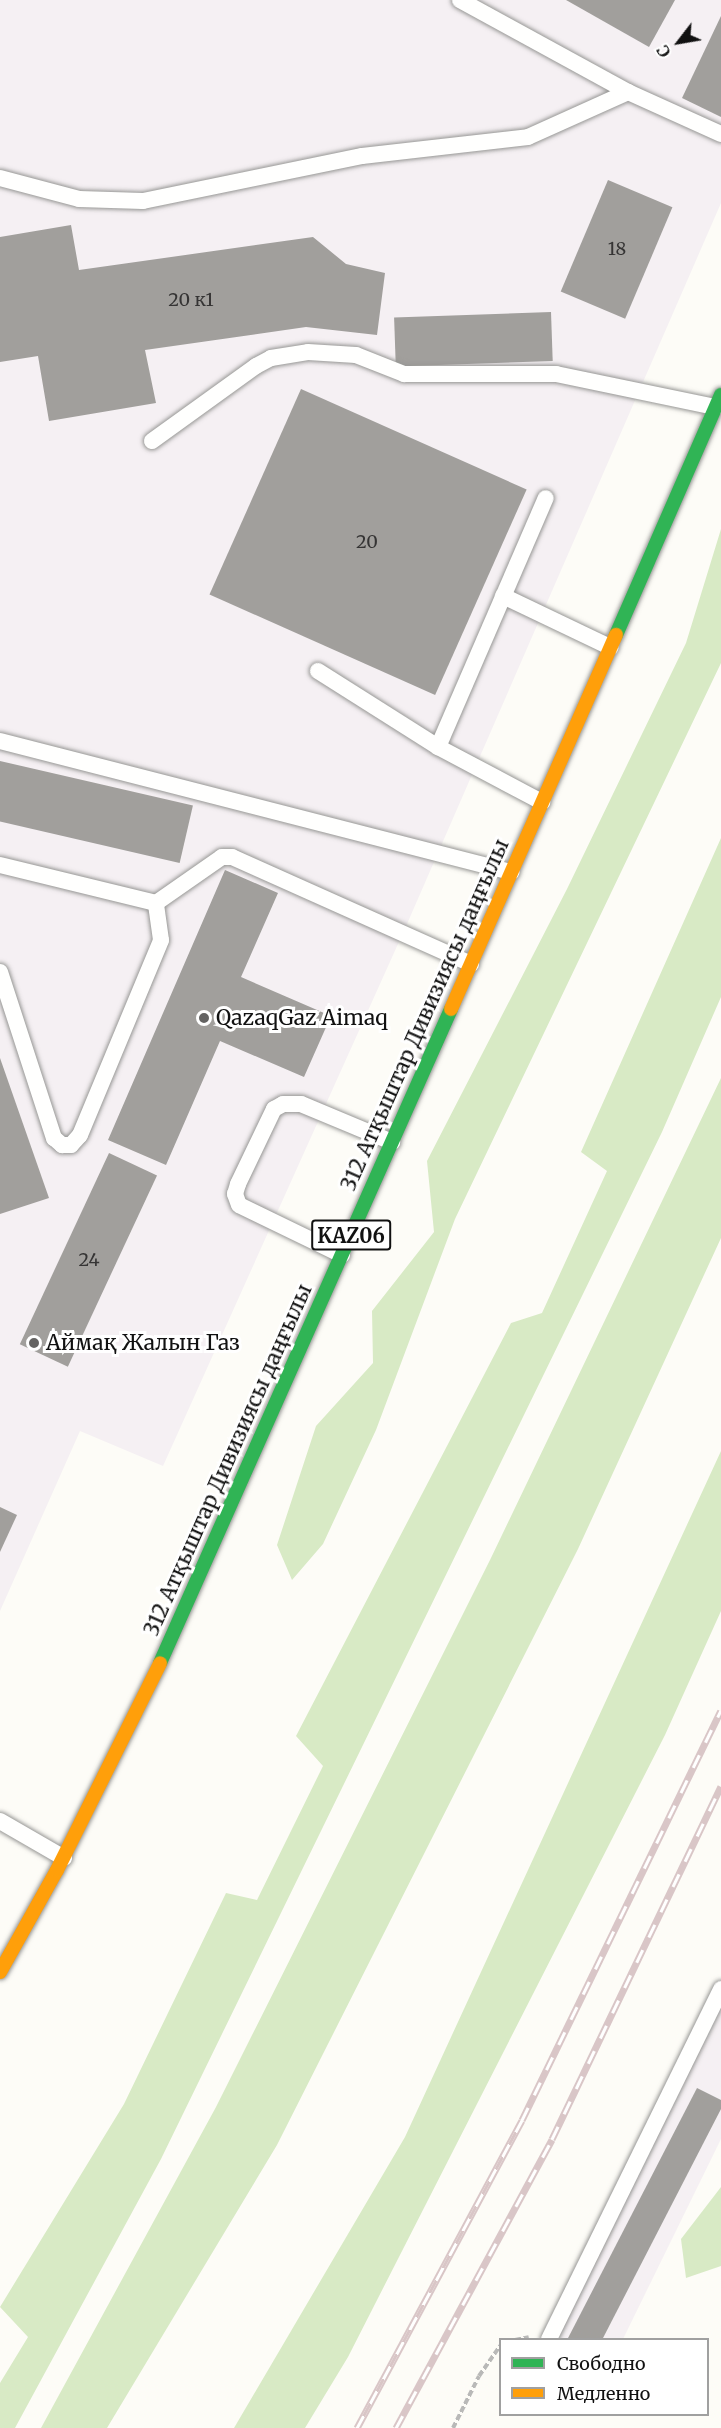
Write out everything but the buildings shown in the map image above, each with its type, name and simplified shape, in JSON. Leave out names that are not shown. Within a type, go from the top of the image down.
[{"type":"highway","name":"312 Атқыштар Дивизиясы даңғылы","points":[[0,1972],[64,1858],[188,1607],[718,401]]},
{"type":"lane","points":[[460,0],[627,92],[721,134]]},
{"type":"lane","points":[[0,178],[79,199],[143,201],[362,156],[528,137],[627,92]]},
{"type":"lane","points":[[152,441],[256,366],[271,358],[308,352],[356,355],[404,374],[556,374],[718,401]]},
{"type":"lane","points":[[438,747],[546,498]]},
{"type":"lane","points":[[503,596],[610,648]]},
{"type":"lane","points":[[318,671],[438,747],[542,802]]},
{"type":"lane","points":[[0,741],[512,872]]},
{"type":"lane","points":[[0,865],[156,903],[222,857],[232,857],[471,964]]},
{"type":"lane","points":[[0,972],[54,1137],[62,1145],[71,1145],[81,1135],[161,940],[156,903]]},
{"type":"lane","points":[[342,1255],[239,1205],[235,1194],[238,1184],[274,1109],[283,1104],[301,1104],[392,1143]]},
{"type":"lane","points":[[0,1821],[64,1858]]},
{"type":"lane","points":[[549,2338],[721,1989]]},
{"type":"path","points":[[453,2428],[480,2376],[499,2349]]},
{"type":"shaded area","points":[[0,0],[721,0],[721,203],[407,924],[163,1466],[80,1431],[0,1611]]},
{"type":"shaded area","points":[[721,1989],[721,2139],[623,2338],[551,2338]]},
{"type":"green space","points":[[721,529],[721,663],[455,1219],[376,1430],[323,1544],[292,1580],[277,1545],[316,1426],[373,1363],[372,1311],[434,1232],[427,1161],[567,889],[686,643]]},
{"type":"green space","points":[[721,838],[721,997],[662,1132],[161,2159],[15,2428],[0,2428],[0,2383],[28,2337],[0,2307],[124,2104],[226,1893],[257,1900],[323,1766],[296,1736],[511,1323],[542,1313],[607,1171],[581,1152]]},
{"type":"green space","points":[[721,1078],[721,1238],[578,1549],[277,2145],[107,2428],[41,2428],[216,2107],[490,1560]]},
{"type":"green space","points":[[721,1451],[721,1611],[665,1735],[348,2357],[305,2428],[234,2428],[405,2137]]},
{"type":"green space","points":[[721,2187],[721,2266],[686,2278],[681,2239]]},
{"type":"railway","points":[[357,2428],[522,2120],[721,1711]]},
{"type":"railway","points":[[396,2428],[552,2139],[721,1786]]},
{"type":"traffic: fast","points":[[616,635],[721,395]]},
{"type":"traffic: fast","points":[[160,1663],[451,1009]]},
{"type":"traffic: slow","points":[[451,1009],[616,635]]},
{"type":"traffic: slow","points":[[0,1972],[57,1870],[160,1663]]},
{"type":"place","name":"QazaqGaz Aimaq","points":[[204,1018]]},
{"type":"place","name":"Аймақ Жалын Газ","points":[[34,1343]]}]
